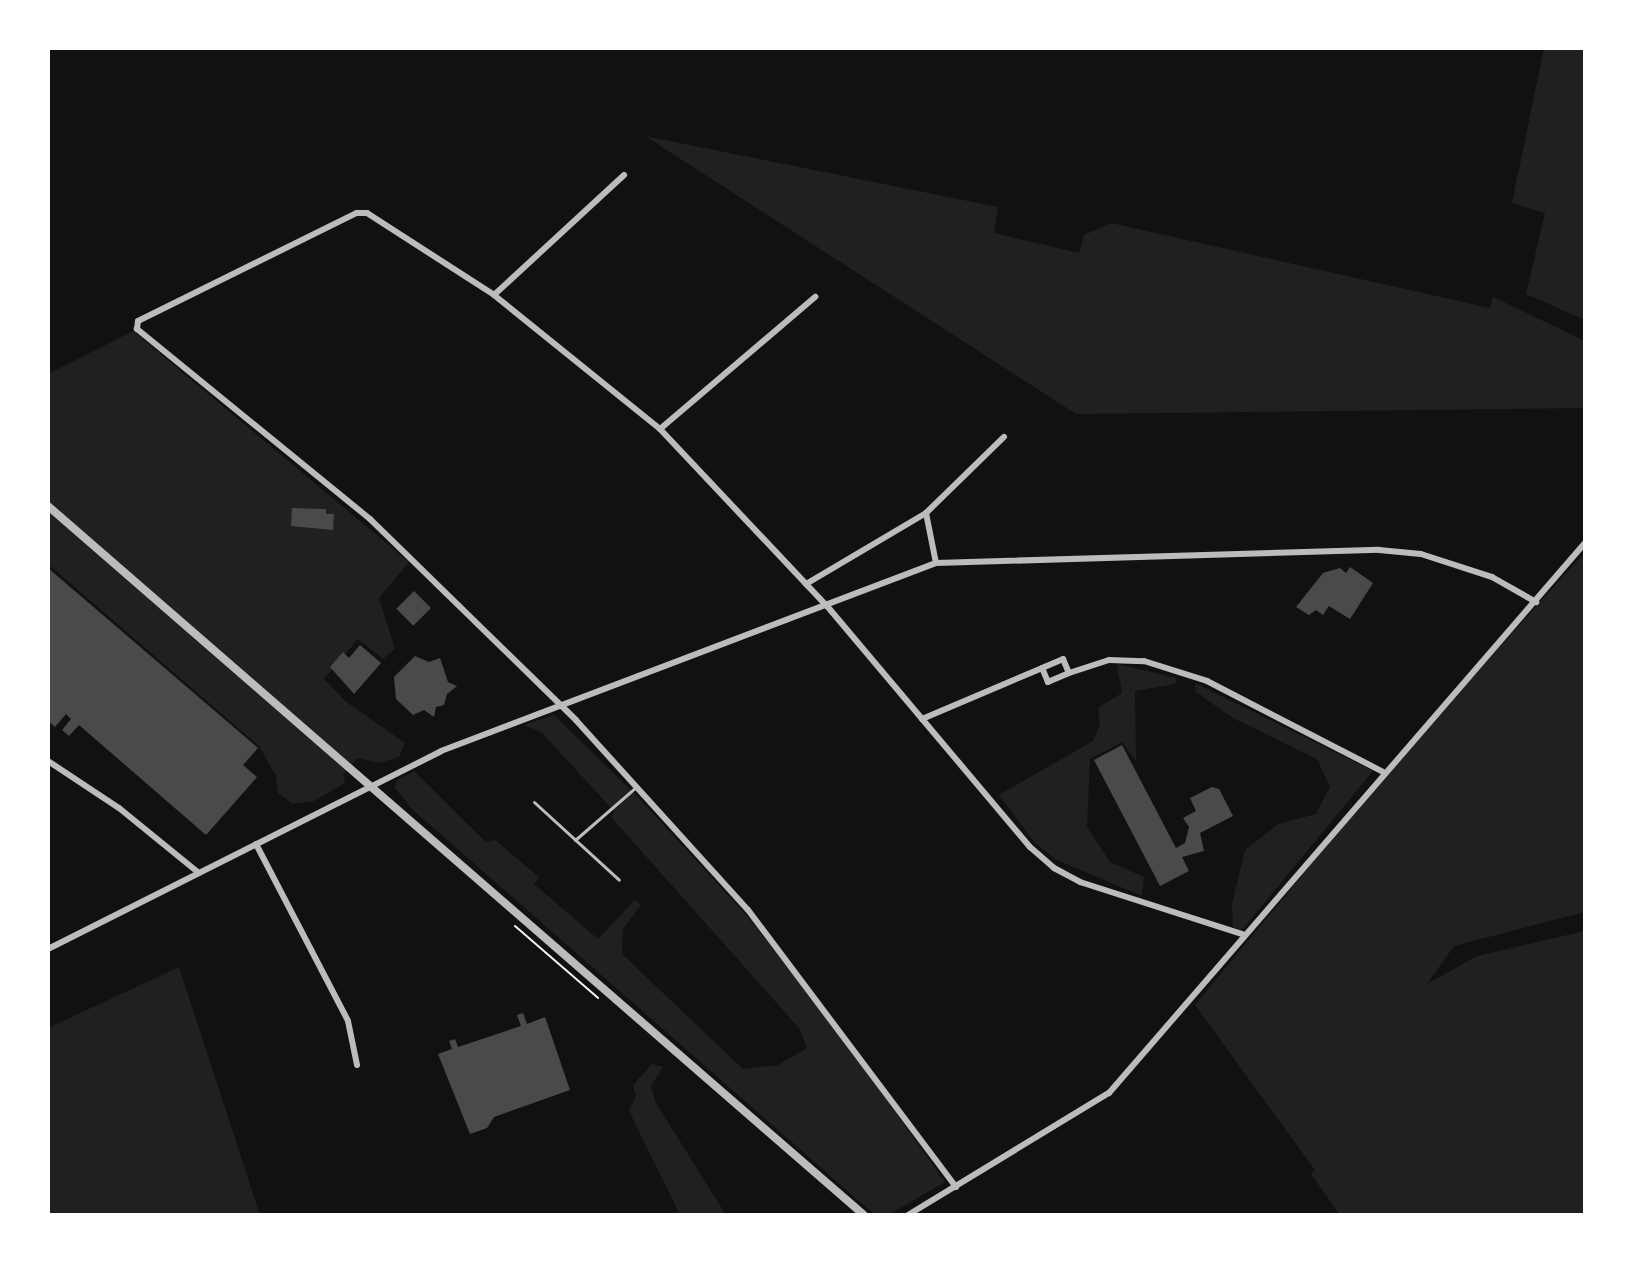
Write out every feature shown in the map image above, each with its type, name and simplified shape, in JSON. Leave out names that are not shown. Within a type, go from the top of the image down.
[{"type":"street","points":[[494,295],[624,175]]},
{"type":"street","points":[[956,1187],[748,910],[557,703],[370,519],[135,325],[357,213],[367,213],[494,295],[660,429],[827,606],[1054,868],[1080,882],[1245,935]]},
{"type":"street","points":[[660,429],[815,297]]},
{"type":"street","points":[[806,584],[926,513],[1004,437]]},
{"type":"street","points":[[48,506],[864,1215]]},
{"type":"street","points":[[926,513],[936,563]]},
{"type":"street","points":[[908,1215],[1109,1093],[1383,772],[1585,543]]},
{"type":"street","points":[[48,949],[371,785],[557,703],[827,606],[936,563],[1379,550],[1421,554],[1492,577],[1536,602]]},
{"type":"street","points":[[1042,668],[1048,682],[1124,658],[1159,666],[1207,681],[1383,772]]},
{"type":"street","points":[[922,719],[1063,659],[1069,673]]},
{"type":"street","points":[[48,761],[119,808],[199,873]]},
{"type":"street","points":[[256,844],[348,1021],[357,1065]]},
{"type":"lane","points":[[575,840],[636,787]]},
{"type":"lane","points":[[534,802],[619,880]]},
{"type":"shaded area","points":[[1544,48],[1585,48],[1585,320],[1526,294],[1545,213],[1512,203]]},
{"type":"shaded area","points":[[645,136],[998,207],[994,233],[1079,253],[1084,235],[1111,223],[1490,308],[1493,297],[1585,341],[1585,408],[1076,414]]},
{"type":"shaded area","points":[[133,331],[409,562],[379,598],[395,649],[383,659],[358,639],[324,679],[345,701],[405,743],[399,757],[379,763],[357,758],[343,775],[345,783],[314,801],[293,804],[278,793],[276,776],[259,746],[48,564],[48,374]]},
{"type":"shaded area","points":[[1585,552],[1585,912],[1454,946],[1427,984],[1477,956],[1585,931],[1585,1215],[1340,1215],[1311,1174],[1315,1170],[1195,1005],[1390,769]]},
{"type":"shaded area","points":[[1117,664],[1177,678],[1175,684],[1135,691],[1136,761],[1122,742],[1090,759],[1087,827],[1110,862],[1144,877],[1142,896],[1057,860],[1035,843],[999,795],[1093,741],[1100,724],[1098,708],[1122,693]]},
{"type":"shaded area","points":[[1195,683],[1373,771],[1242,930],[1233,927],[1232,904],[1245,850],[1278,824],[1316,814],[1330,787],[1317,759],[1233,718],[1196,692]]},
{"type":"shaded area","points":[[554,715],[637,796],[747,916],[838,1031],[945,1182],[888,1215],[875,1215],[412,809],[395,788],[396,781],[414,771],[486,842],[495,840],[539,877],[534,884],[598,939],[635,900],[641,905],[623,929],[622,954],[743,1069],[778,1065],[807,1048],[799,1028],[611,817],[615,812],[541,732],[524,725]]},
{"type":"shaded area","points":[[179,967],[260,1215],[48,1215],[48,1028]]},
{"type":"shaded area","points":[[652,1064],[663,1067],[651,1086],[656,1103],[726,1215],[680,1215],[629,1111],[636,1096],[633,1085]]},
{"type":"building","points":[[292,508],[326,509],[326,514],[334,514],[333,530],[291,526]]},
{"type":"building","points":[[1350,567],[1373,583],[1350,619],[1329,606],[1323,615],[1316,610],[1309,615],[1296,607],[1323,573],[1340,568],[1346,573]]},
{"type":"building","points":[[48,568],[258,748],[243,765],[257,777],[206,835],[79,725],[69,736],[62,730],[71,719],[66,714],[55,727],[48,721]]},
{"type":"building","points":[[414,591],[431,608],[413,626],[396,609]]},
{"type":"building","points":[[360,645],[381,663],[354,694],[330,667],[343,652],[349,658]]},
{"type":"building","points":[[415,656],[429,662],[440,658],[448,682],[457,686],[447,694],[444,705],[436,707],[434,717],[424,710],[413,715],[396,699],[394,677]]},
{"type":"building","points":[[1122,745],[1176,848],[1185,843],[1189,827],[1183,818],[1196,811],[1190,798],[1212,787],[1219,789],[1233,816],[1200,833],[1204,851],[1182,857],[1189,871],[1160,886],[1094,760]]},
{"type":"building","points":[[523,1013],[527,1024],[545,1017],[570,1090],[494,1117],[487,1128],[470,1134],[438,1054],[452,1049],[449,1041],[455,1039],[458,1047],[521,1026],[517,1015]]}]
